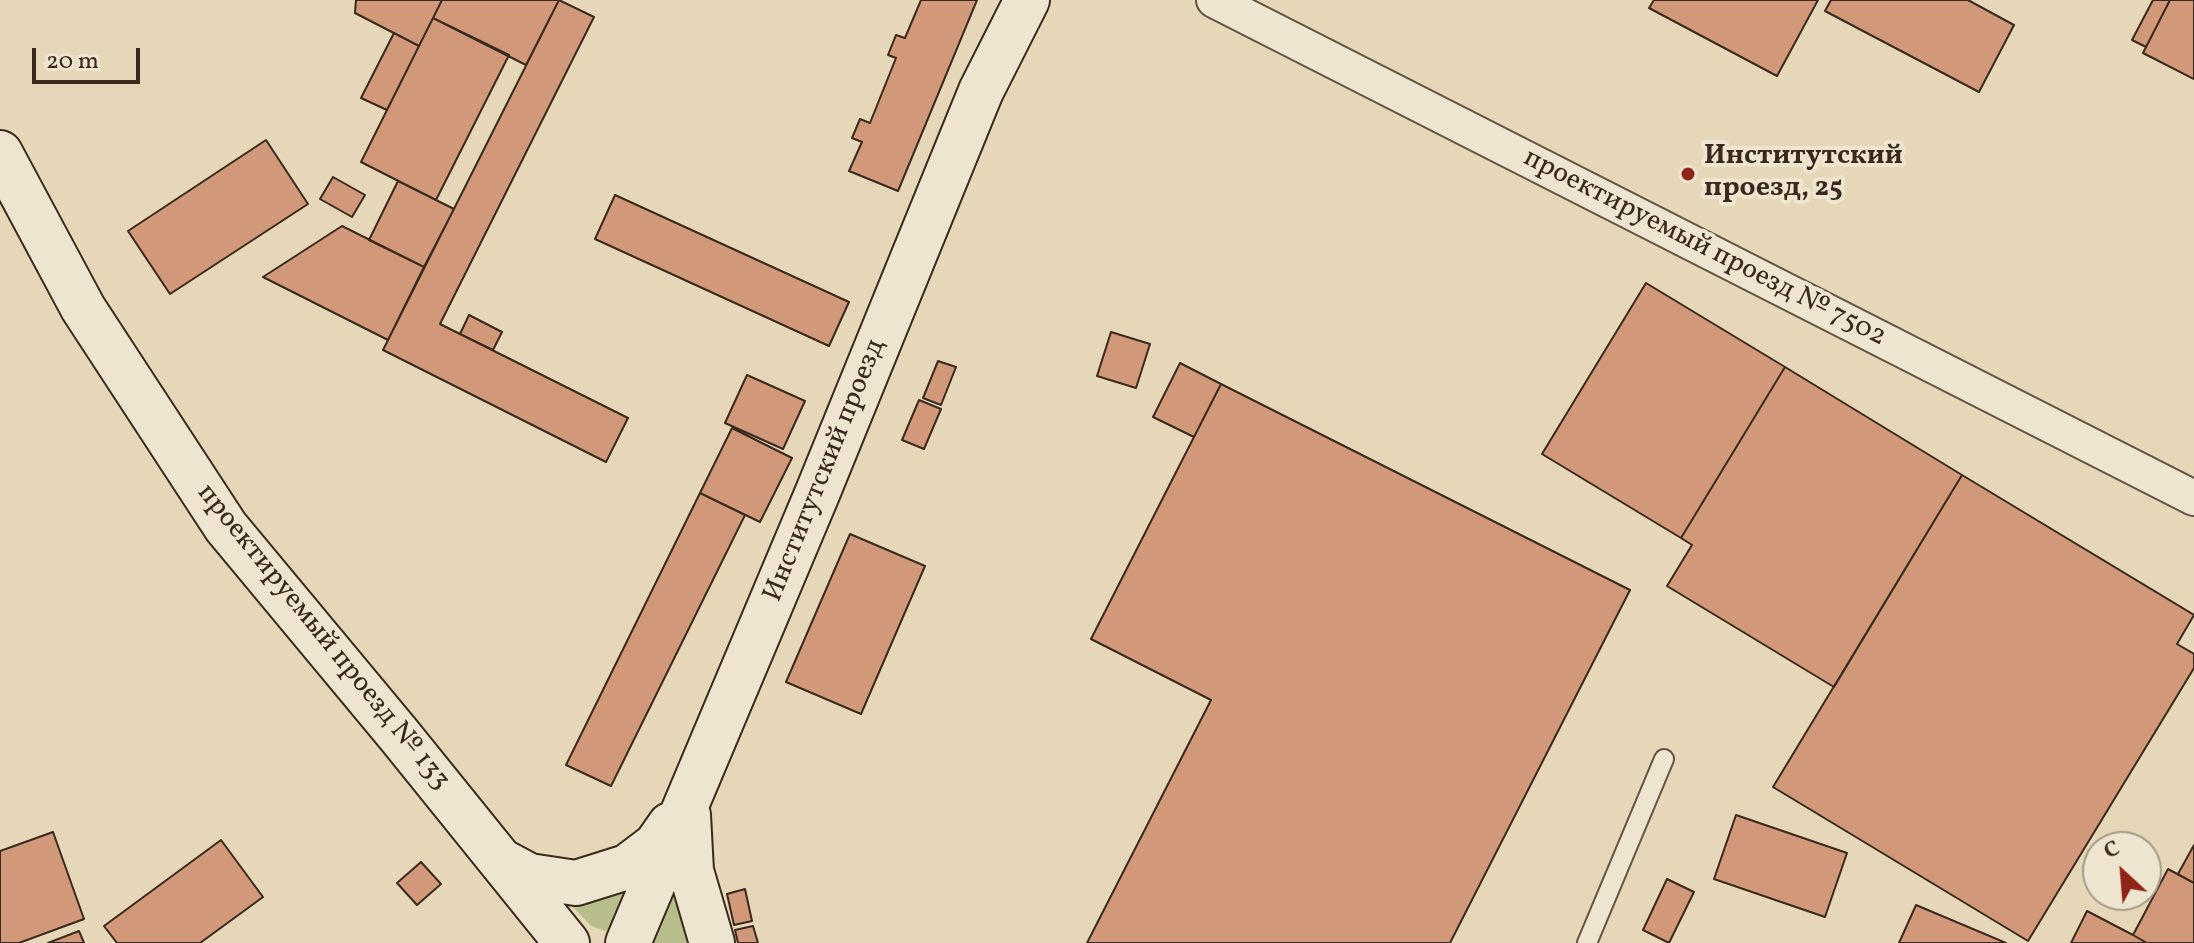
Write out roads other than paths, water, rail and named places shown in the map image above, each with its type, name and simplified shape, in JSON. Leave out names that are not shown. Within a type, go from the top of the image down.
[{"type":"street","name":"Институтский проезд","points":[[628,943],[981,91],[1027,0]]},
{"type":"street","name":"проектируемый проезд № 7502","points":[[1214,0],[2194,498]]},
{"type":"street","name":"проектируемый проезд № 133","points":[[6,179],[83,308],[226,527],[567,943]]},
{"type":"street","points":[[501,861],[529,876],[576,883],[627,867],[656,845],[690,797]]},
{"type":"street","points":[[690,797],[687,821],[691,871],[712,943]]},
{"type":"lane","points":[[1587,943],[1664,759]]},
{"type":"place","name":"Институтский проезд, 25","points":[[1688,174]]}]
